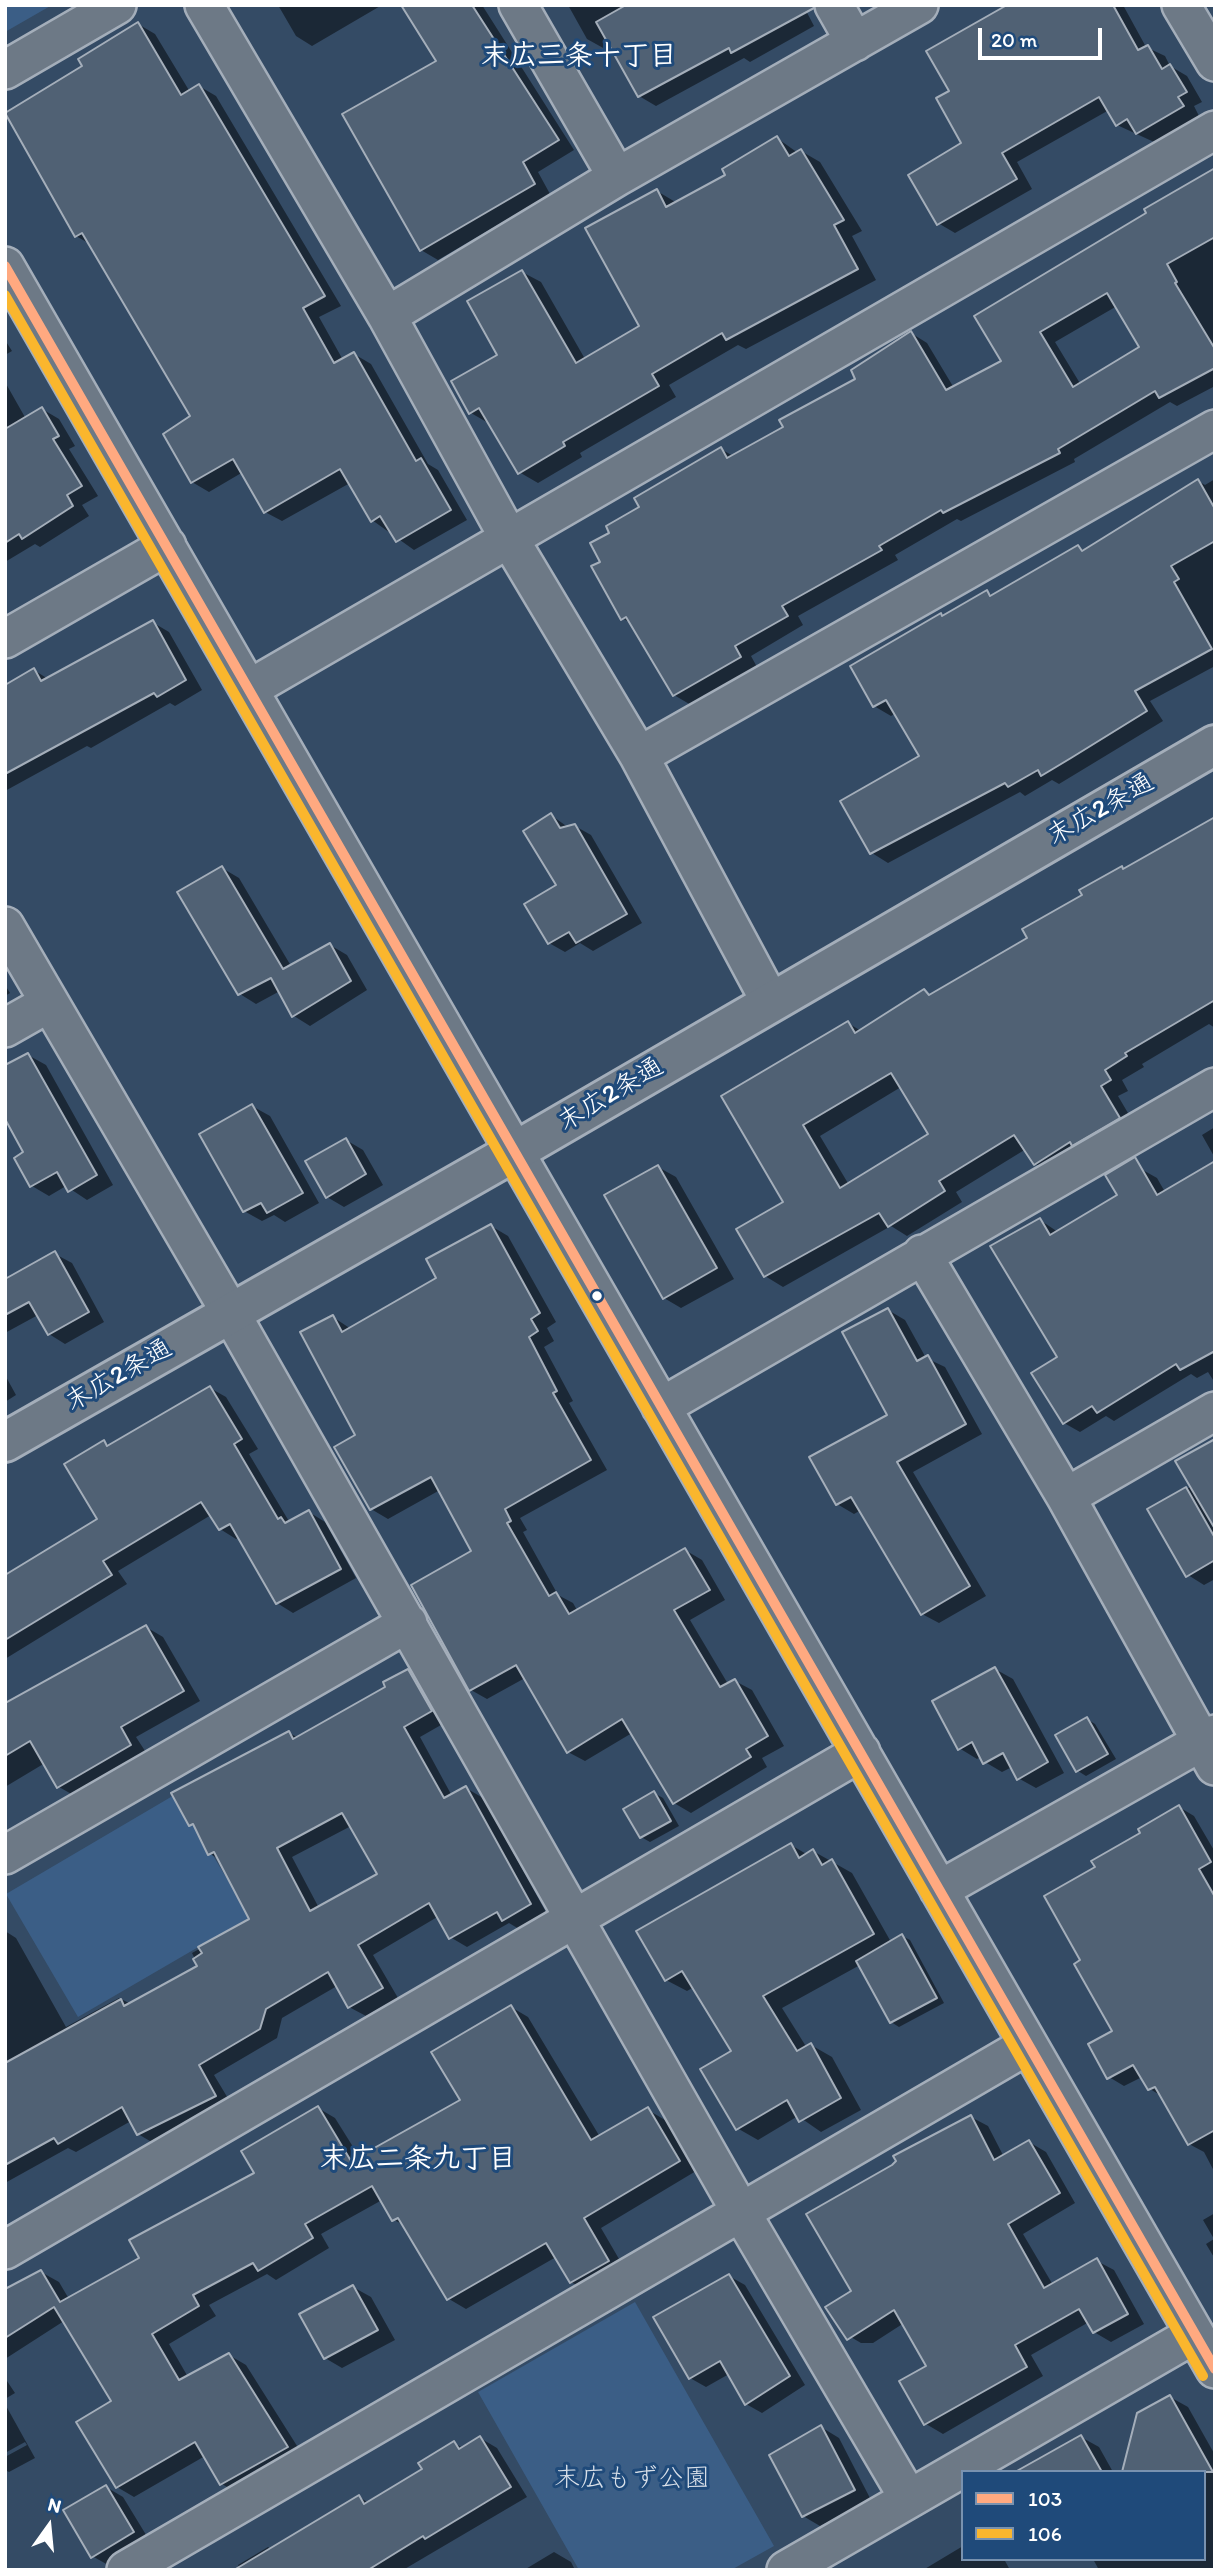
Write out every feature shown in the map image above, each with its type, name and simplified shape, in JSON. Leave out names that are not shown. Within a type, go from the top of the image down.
[{"type":"street","points":[[5,70],[117,5]]},
{"type":"street","points":[[204,5],[387,316],[510,540],[639,756],[770,1001]]},
{"type":"street","points":[[518,5],[617,177]]},
{"type":"street","points":[[834,5],[855,42]]},
{"type":"street","points":[[387,316],[617,177],[919,5]]},
{"type":"street","points":[[1181,5],[1215,62]]},
{"type":"street","points":[[249,689],[1215,130]]},
{"type":"street","points":[[5,266],[1215,2369]]},
{"type":"street","points":[[639,756],[1215,429]]},
{"type":"street","points":[[5,639],[167,547]]},
{"type":"street","name":"末広2条通","points":[[5,1442],[514,1152],[1215,745]]},
{"type":"street","points":[[5,926],[408,1623],[741,2214],[909,2499]]},
{"type":"street","points":[[5,1028],[49,1003]]},
{"type":"street","points":[[661,1408],[922,1254],[1215,1087]]},
{"type":"street","points":[[922,1254],[1210,1748],[939,1890]]},
{"type":"street","points":[[1066,1497],[1215,1411]]},
{"type":"street","points":[[5,1855],[408,1623]]},
{"type":"street","points":[[5,2250],[861,1752]]},
{"type":"street","points":[[126,2570],[1028,2045]]},
{"type":"street","points":[[786,2570],[1195,2334]]},
{"type":"green space","points":[[5,5],[52,5],[5,32]]},
{"type":"green space","points":[[176,1794],[250,1917],[78,2017],[6,1894]]},
{"type":"green space","name":"末広もず公園","points":[[635,2302],[774,2546],[731,2570],[579,2570],[478,2392]]},
{"type":"building","points":[[401,5],[472,5],[559,140],[523,162],[535,184],[420,251],[342,114],[436,61]]},
{"type":"building","points":[[626,5],[813,5],[814,8],[731,53],[729,48],[638,97],[596,22]]},
{"type":"building","points":[[1007,5],[1113,5],[1138,50],[1148,45],[1162,69],[1170,64],[1187,92],[1178,97],[1184,106],[1136,134],[1127,119],[1116,126],[1099,97],[1002,153],[1017,179],[937,225],[908,175],[961,143],[936,98],[949,91],[926,51]]},
{"type":"building","points":[[138,22],[181,95],[199,84],[325,296],[303,308],[334,363],[354,352],[416,461],[421,458],[451,510],[396,542],[380,516],[371,522],[340,469],[264,513],[233,459],[191,483],[163,434],[190,416],[82,233],[75,237],[5,113],[82,66],[78,59]]},
{"type":"building","points":[[777,136],[789,156],[801,149],[844,220],[834,225],[858,269],[726,340],[722,333],[652,374],[659,386],[563,442],[565,446],[518,474],[479,408],[469,414],[451,381],[497,355],[467,301],[522,270],[576,363],[639,326],[585,228],[657,189],[666,207],[725,175],[722,169]]},
{"type":"building","points":[[1215,168],[1215,237],[1167,264],[1177,282],[1175,283],[1215,349],[1215,368],[1159,398],[1155,391],[1058,449],[1060,453],[943,513],[941,510],[879,546],[882,550],[782,606],[788,616],[735,646],[741,657],[673,696],[626,617],[621,620],[591,566],[600,562],[590,543],[609,533],[606,526],[639,507],[634,498],[721,447],[727,458],[783,427],[779,420],[855,379],[851,370],[911,331],[946,390],[1001,361],[974,316],[1146,213],[1144,209]],"holes":[[[1107,293],[1139,347],[1073,387],[1040,332]]]},
{"type":"building","points":[[42,407],[59,436],[53,439],[82,486],[67,495],[73,506],[22,539],[19,534],[5,543],[5,429]]},
{"type":"building","points":[[1198,479],[1215,509],[1215,541],[1171,566],[1179,579],[1174,582],[1212,649],[1135,691],[1147,711],[1041,776],[1038,770],[1008,787],[1005,783],[870,854],[840,801],[919,756],[886,700],[873,707],[850,666],[941,613],[942,616],[987,590],[990,596],[1078,545],[1082,551]]},
{"type":"building","points":[[153,620],[186,680],[157,697],[154,693],[5,774],[5,685],[34,668],[41,681]]},
{"type":"building","points":[[551,813],[560,828],[575,824],[627,914],[576,943],[569,932],[548,944],[524,904],[556,885],[523,831]]},
{"type":"building","points":[[1215,817],[1215,1000],[1125,1053],[1127,1056],[1105,1070],[1111,1080],[1101,1086],[1120,1118],[1072,1146],[1070,1142],[1034,1165],[1014,1135],[939,1181],[945,1191],[888,1227],[879,1213],[764,1277],[736,1229],[783,1202],[721,1096],[848,1021],[855,1033],[924,989],[929,995],[1027,938],[1022,929],[1082,895],[1079,890],[1122,866],[1123,869]],"holes":[[[891,1073],[928,1134],[840,1188],[803,1125]]]},
{"type":"building","points":[[222,866],[283,969],[330,943],[351,981],[292,1017],[271,978],[238,995],[177,892]]},
{"type":"building","points":[[28,1053],[97,1175],[68,1192],[57,1172],[30,1187],[14,1158],[23,1152],[5,1119],[5,1065]]},
{"type":"building","points":[[252,1104],[303,1193],[267,1213],[261,1203],[243,1212],[199,1134]]},
{"type":"building","points":[[346,1138],[366,1174],[326,1198],[305,1161]]},
{"type":"building","points":[[1135,1157],[1157,1195],[1215,1161],[1215,1351],[1180,1370],[1176,1364],[1097,1413],[1092,1406],[1063,1424],[1031,1373],[1057,1357],[990,1246],[1040,1218],[1050,1235],[1117,1195],[1105,1175]]},
{"type":"building","points":[[658,1165],[717,1268],[663,1299],[604,1195]]},
{"type":"building","points":[[491,1224],[540,1313],[531,1319],[538,1331],[529,1337],[557,1391],[553,1393],[591,1460],[505,1509],[511,1521],[507,1523],[549,1596],[556,1592],[569,1614],[685,1548],[710,1590],[674,1610],[720,1687],[735,1679],[768,1736],[746,1749],[751,1757],[673,1804],[622,1719],[567,1753],[516,1665],[469,1691],[411,1585],[471,1551],[431,1477],[370,1510],[334,1447],[355,1435],[300,1332],[333,1315],[342,1332],[436,1278],[426,1259]]},
{"type":"building","points":[[55,1251],[89,1312],[48,1335],[29,1302],[5,1315],[5,1279]]},
{"type":"building","points":[[888,1308],[917,1361],[928,1355],[966,1424],[897,1462],[970,1586],[921,1615],[851,1497],[836,1505],[809,1457],[887,1415],[842,1332]]},
{"type":"building","points":[[210,1386],[242,1439],[234,1444],[278,1519],[281,1517],[285,1523],[309,1510],[341,1569],[276,1604],[230,1524],[219,1530],[201,1502],[103,1561],[112,1575],[5,1640],[5,1575],[97,1519],[64,1464],[104,1440],[107,1446]]},
{"type":"building","points":[[1215,1439],[1215,1529],[1175,1461]]},
{"type":"building","points":[[1186,1487],[1215,1538],[1215,1560],[1186,1577],[1147,1509]]},
{"type":"building","points":[[146,1625],[184,1691],[121,1727],[131,1745],[57,1788],[30,1741],[5,1756],[5,1703]]},
{"type":"building","points":[[995,1667],[1048,1762],[1017,1780],[1003,1753],[983,1764],[972,1742],[958,1750],[932,1701]]},
{"type":"building","points":[[408,1669],[432,1711],[404,1727],[444,1798],[466,1786],[531,1904],[502,1921],[497,1912],[449,1939],[429,1903],[358,1945],[383,1988],[348,2008],[328,1972],[266,2009],[260,2029],[199,2065],[216,2096],[137,2135],[122,2107],[58,2144],[54,2138],[5,2165],[5,2063],[121,1999],[124,2006],[197,1966],[193,1959],[202,1953],[198,1947],[249,1919],[214,1852],[208,1855],[193,1824],[189,1826],[171,1793],[289,1731],[293,1739],[385,1687],[383,1682]],"holes":[[[342,1813],[377,1874],[310,1911],[277,1848]]]},
{"type":"building","points":[[1087,1717],[1108,1754],[1076,1772],[1055,1735]]},
{"type":"building","points":[[654,1791],[671,1821],[640,1838],[623,1809]]},
{"type":"building","points":[[1179,1805],[1211,1862],[1199,1869],[1215,1897],[1215,2130],[1188,2145],[1155,2087],[1148,2090],[1133,2065],[1107,2079],[1088,2044],[1112,2031],[1074,1964],[1080,1960],[1044,1896],[1095,1867],[1091,1861],[1140,1833],[1138,1829]]},
{"type":"building","points":[[791,1843],[799,1858],[813,1849],[822,1865],[832,1859],[874,1934],[763,1996],[797,2051],[811,2043],[841,2098],[799,2122],[787,2100],[736,2130],[700,2069],[731,2051],[682,1971],[665,1981],[636,1931]]},
{"type":"building","points":[[902,1934],[937,1998],[890,2023],[856,1961]]},
{"type":"building","points":[[511,2005],[591,2140],[648,2107],[680,2161],[584,2218],[609,2261],[570,2283],[546,2243],[447,2300],[398,2218],[392,2221],[372,2186],[305,2224],[313,2238],[258,2271],[253,2263],[193,2295],[199,2306],[152,2334],[179,2380],[229,2353],[288,2447],[220,2485],[195,2442],[116,2488],[76,2422],[111,2401],[54,2307],[5,2338],[5,2289],[41,2270],[60,2302],[139,2258],[129,2240],[254,2173],[241,2151],[318,2106],[351,2161],[460,2100],[431,2052]]},
{"type":"building","points":[[971,2115],[994,2160],[1029,2140],[1060,2193],[1008,2224],[1044,2288],[1097,2258],[1128,2314],[1093,2333],[1079,2309],[1015,2345],[1027,2367],[924,2425],[899,2381],[926,2366],[894,2310],[847,2340],[825,2307],[851,2291],[806,2214],[892,2165],[896,2161],[893,2156]]},
{"type":"building","points":[[729,2274],[790,2376],[745,2405],[720,2361],[689,2379],[653,2317]]},
{"type":"building","points":[[353,2285],[378,2330],[324,2359],[299,2314]]},
{"type":"building","points":[[1170,2395],[1213,2472],[1123,2470],[1137,2413]]},
{"type":"building","points":[[821,2425],[855,2490],[802,2517],[769,2455]]},
{"type":"building","points":[[1081,2435],[1101,2470],[1019,2470]]},
{"type":"building","points":[[480,2436],[511,2487],[425,2539],[423,2536],[368,2570],[234,2570],[359,2495],[364,2504],[422,2469],[418,2463],[454,2441],[459,2449]]},
{"type":"building","points":[[106,2485],[134,2532],[91,2558],[63,2510]]},
{"type":"transit line","name":"103","points":[[5,266],[1215,2369]]},
{"type":"transit line","name":"106","points":[[5,295],[1203,2376]]},
{"type":"district","name":"末広三条十丁目","points":[[579,57]]},
{"type":"district","name":"末広二条九丁目","points":[[418,2160]]}]
